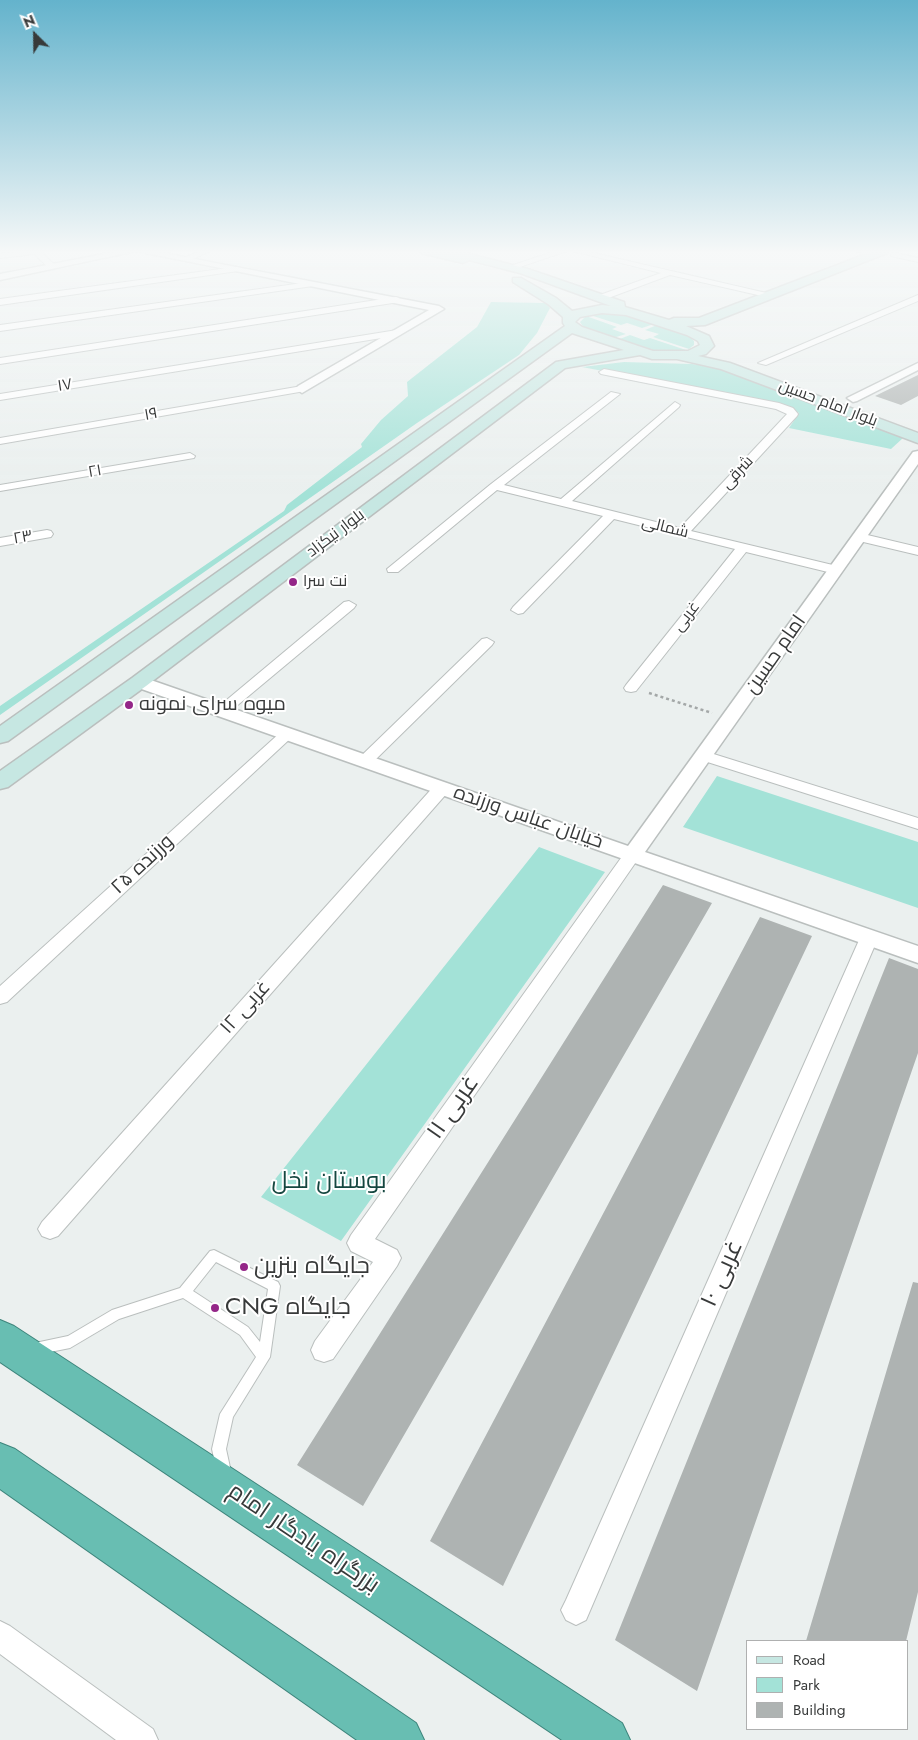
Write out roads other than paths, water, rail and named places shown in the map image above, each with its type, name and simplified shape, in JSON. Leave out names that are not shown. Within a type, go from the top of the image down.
[{"type":"highway","name":"بزرگراه یادگار امام","points":[[10,1346],[605,1740]]},
{"type":"highway","points":[[0,1464],[393,1737]]},
{"type":"main road","name":"بلوار نیکزاد","points":[[0,736],[530,357],[559,332]]},
{"type":"main road","points":[[593,332],[637,352],[657,356],[679,357],[701,351],[707,346],[703,338]]},
{"type":"main road","points":[[687,332],[720,347]]},
{"type":"main road","points":[[703,338],[707,332]]},
{"type":"main road","name":"بلوار نیکزاد","points":[[0,782],[139,682],[561,365],[637,352]]},
{"type":"main road","points":[[530,357],[550,359],[561,365]]},
{"type":"main road","name":"بلوار امام حسین","points":[[679,357],[725,366],[918,438]]},
{"type":"main road","name":"بلوار امام حسین","points":[[746,357],[781,370]]},
{"type":"main road","name":"بلوار امام حسین","points":[[848,396],[871,405]]},
{"type":"main road","points":[[97,667],[139,682]]},
{"type":"street","points":[[0,361],[187,332]]},
{"type":"street","points":[[763,363],[836,332]]},
{"type":"street","points":[[302,389],[397,333]]},
{"type":"street","name":"۱۷","points":[[0,397],[397,333]]},
{"type":"street","points":[[848,396],[918,366]]},
{"type":"street","name":"شرقی","points":[[604,372],[779,406],[793,414],[683,532]]},
{"type":"street","name":"۱۹","points":[[0,441],[302,389]]},
{"type":"street","points":[[393,570],[495,486],[615,394]]},
{"type":"street","points":[[563,503],[675,405]]},
{"type":"street","name":"امام حسین","points":[[632,855],[918,455]]},
{"type":"street","name":"۲۱","points":[[0,488],[190,456]]},
{"type":"street","name":"شمالی","points":[[495,486],[836,570]]},
{"type":"street","points":[[518,610],[611,514]]},
{"type":"street","name":"۲۳","points":[[0,542],[47,534]]},
{"type":"street","points":[[859,537],[918,551]]},
{"type":"street","name":"غربی","points":[[632,688],[743,547]]},
{"type":"street","points":[[222,711],[349,605]]},
{"type":"street","points":[[365,761],[487,642]]},
{"type":"street","name":"خیابان عباس ورزنده","points":[[139,682],[918,955]]},
{"type":"street","name":"ورزنده ۲۵","points":[[0,998],[286,734]]},
{"type":"street","points":[[704,756],[917,822]]},
{"type":"street","name":"غربی ۱۲","points":[[50,1229],[442,788]]},
{"type":"street","name":"غربی ۱۱","points":[[324,1350],[389,1258],[359,1243],[632,855]]},
{"type":"street","name":"غربی ۱۰","points":[[576,1610],[869,938]]},
{"type":"street","points":[[0,1636],[142,1740]]},
{"type":"lane","points":[[10,1346],[70,1342],[116,1314],[184,1292],[214,1255],[274,1286],[264,1357],[226,1414],[219,1449],[228,1490]]},
{"type":"lane","points":[[184,1292],[244,1331],[264,1357]]},
{"type":"place","name":"نت سرا","points":[[293,582]]},
{"type":"place","name":"میوه سرای نمونه","points":[[129,705]]},
{"type":"place","name":"جایگاه بنزین","points":[[244,1267]]},
{"type":"place","name":"CNG جایگاه","points":[[215,1308]]},
{"type":"park label","name":"بوستان نخل","points":[[329,1182]]}]
